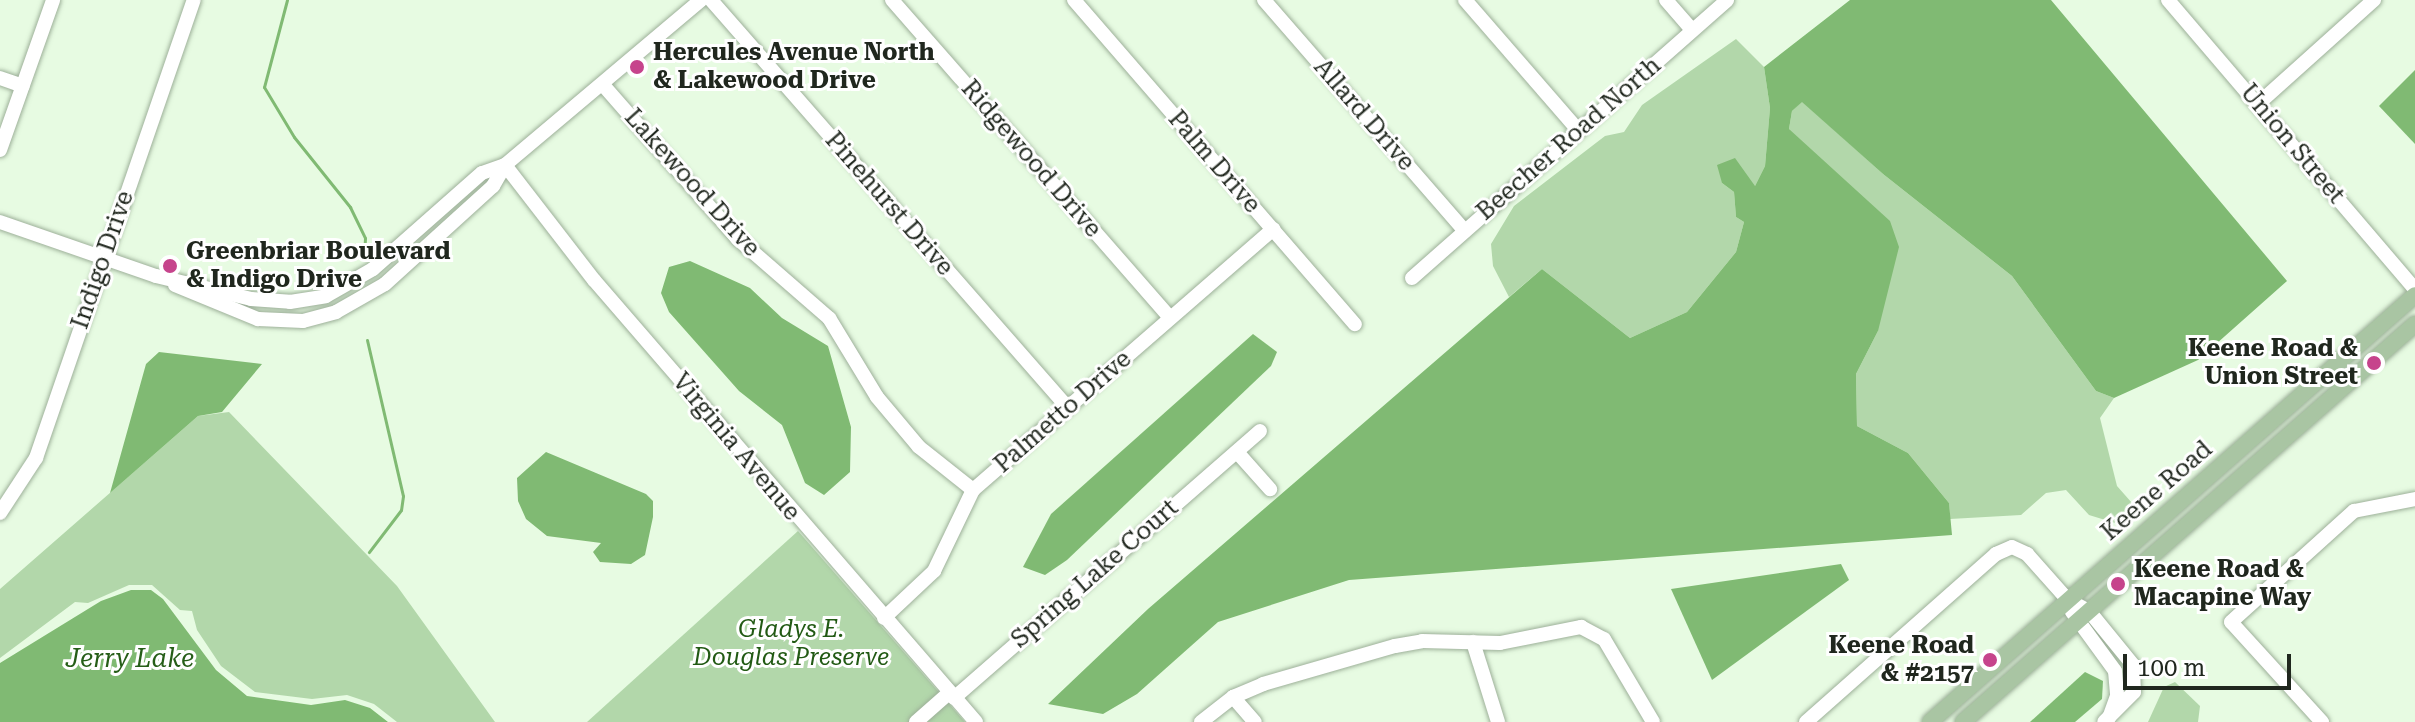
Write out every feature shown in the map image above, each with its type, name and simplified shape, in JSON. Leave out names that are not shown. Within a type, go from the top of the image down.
[{"type":"main road","name":"Keene Road","points":[[1930,722],[2415,292]]},
{"type":"main road","points":[[2285,438],[2319,396],[2407,319],[2415,305]]},
{"type":"main road","name":"Keene Road","points":[[1963,722],[2415,324]]},
{"type":"street","points":[[0,150],[53,0]]},
{"type":"street","name":"Indigo Drive","points":[[0,513],[36,458],[194,0]]},
{"type":"street","name":"Pinehurst Drive","points":[[711,0],[1068,408]]},
{"type":"street","name":"Ridgewood Drive","points":[[892,0],[1170,318]]},
{"type":"street","name":"Palm Drive","points":[[1074,0],[1355,324]]},
{"type":"street","name":"Allard Drive","points":[[1264,0],[1465,231]]},
{"type":"street","points":[[1465,0],[1578,130]]},
{"type":"street","points":[[1666,0],[1692,30]]},
{"type":"street","name":"Beecher Road North","points":[[1412,278],[1727,0]]},
{"type":"street","name":"Union Street","points":[[2168,0],[2415,292]]},
{"type":"street","points":[[2258,104],[2358,5],[2374,0]]},
{"type":"street","points":[[0,222],[156,276],[204,301],[258,319],[321,317],[352,306],[385,284],[493,186],[505,165],[603,85],[693,2]]},
{"type":"street","points":[[0,78],[23,86]]},
{"type":"street","name":"Lakewood Drive","points":[[603,85],[738,239],[829,318],[877,397],[919,447],[973,490]]},
{"type":"street","name":"Virginia Avenue","points":[[505,165],[594,280],[976,722]]},
{"type":"street","name":"Palmetto Drive","points":[[884,618],[934,571],[973,490],[1273,229]]},
{"type":"street","name":"Spring Lake Court","points":[[916,722],[952,695],[1260,431]]},
{"type":"street","points":[[1237,452],[1270,489]]},
{"type":"street","points":[[2322,722],[2231,622],[2354,511],[2415,499]]},
{"type":"street","points":[[1806,722],[2004,549],[2027,554],[2068,600],[2089,611],[2127,656],[2136,675],[2130,700],[2106,720]]},
{"type":"street","points":[[2068,600],[2075,623],[2115,671],[2117,696],[2106,720]]},
{"type":"street","points":[[1201,722],[1233,697],[1395,646],[1500,643],[1567,627],[1593,631],[1612,651],[1653,722]]},
{"type":"street","points":[[1473,642],[1498,722]]},
{"type":"street","points":[[1233,697],[1255,722]]},
{"type":"green space","points":[[1736,39],[1764,67],[1770,108],[1765,166],[1755,186],[1722,183],[1734,192],[1736,217],[1744,222],[1736,252],[1687,312],[1630,338],[1542,269],[1509,297],[1493,266],[1491,244],[1514,206],[1605,136],[1624,132],[1642,105]]},
{"type":"green space","points":[[1802,101],[1883,174],[2012,276],[2096,391],[2114,398],[2100,418],[2117,486],[2132,503],[2115,523],[2089,515],[2066,490],[2046,493],[2021,515],[1950,519],[1949,503],[1908,453],[1857,426],[1856,374],[1878,331],[1789,129],[1792,111]]},
{"type":"green space","points":[[229,412],[397,586],[495,722],[397,722],[374,704],[347,695],[312,699],[255,692],[221,666],[197,630],[192,611],[180,610],[152,585],[129,585],[88,603],[75,602],[0,658],[0,589],[198,416]]},
{"type":"green space","name":"Gladys E. Douglas Preserve","points":[[798,531],[965,722],[587,722]]},
{"type":"green space","points":[[2175,682],[2200,706],[2198,722],[2148,722],[2164,687]]},
{"type":"water","points":[[1850,0],[2051,0],[2287,281],[2198,360],[2114,398],[2096,391],[2012,276],[1883,174],[1802,102],[1792,111],[1789,129],[1890,221],[1899,247],[1878,331],[1856,374],[1857,426],[1908,453],[1949,503],[1952,535],[1349,580],[1218,622],[1137,694],[1103,714],[1048,704],[1148,609],[1542,269],[1630,338],[1687,312],[1736,252],[1744,222],[1736,217],[1734,192],[1722,183],[1717,165],[1735,158],[1755,186],[1765,166],[1770,108],[1764,67]]},
{"type":"water","points":[[2415,70],[2415,144],[2379,106]]},
{"type":"water","points":[[690,261],[750,288],[782,318],[828,346],[851,427],[850,472],[824,495],[805,483],[782,425],[739,391],[669,312],[661,293],[669,267]]},
{"type":"water","points":[[1253,334],[1277,352],[1271,366],[1067,560],[1045,575],[1023,567],[1051,514]]},
{"type":"water","points":[[159,352],[262,364],[222,412],[198,416],[110,493],[146,364]]},
{"type":"water","points":[[546,452],[646,494],[653,501],[645,555],[631,564],[600,562],[593,552],[601,543],[547,536],[526,519],[518,501],[517,478]]},
{"type":"water","points":[[1841,564],[1849,580],[1712,680],[1671,589]]},
{"type":"water","name":"Jerry Lake","points":[[131,590],[151,590],[163,599],[216,670],[247,696],[311,705],[345,700],[370,708],[388,722],[0,722],[0,663],[101,601]]},
{"type":"water","points":[[2085,672],[2103,681],[2102,699],[2075,722],[2030,722]]},
{"type":"waterway","points":[[287,0],[264,87],[294,137],[350,207],[365,238],[364,258]]},
{"type":"waterway","points":[[367,340],[403,496],[401,510],[369,552]]},
{"type":"place","name":"Hercules Avenue North & Lakewood Drive","points":[[637,67]]},
{"type":"place","name":"Greenbriar Boulevard & Indigo Drive","points":[[170,266]]},
{"type":"place","name":"Keene Road & Union Street","points":[[2374,363]]},
{"type":"place","name":"Keene Road & Macapine Way","points":[[2118,584]]},
{"type":"place","name":"Keene Road & #2157","points":[[1990,660]]}]
